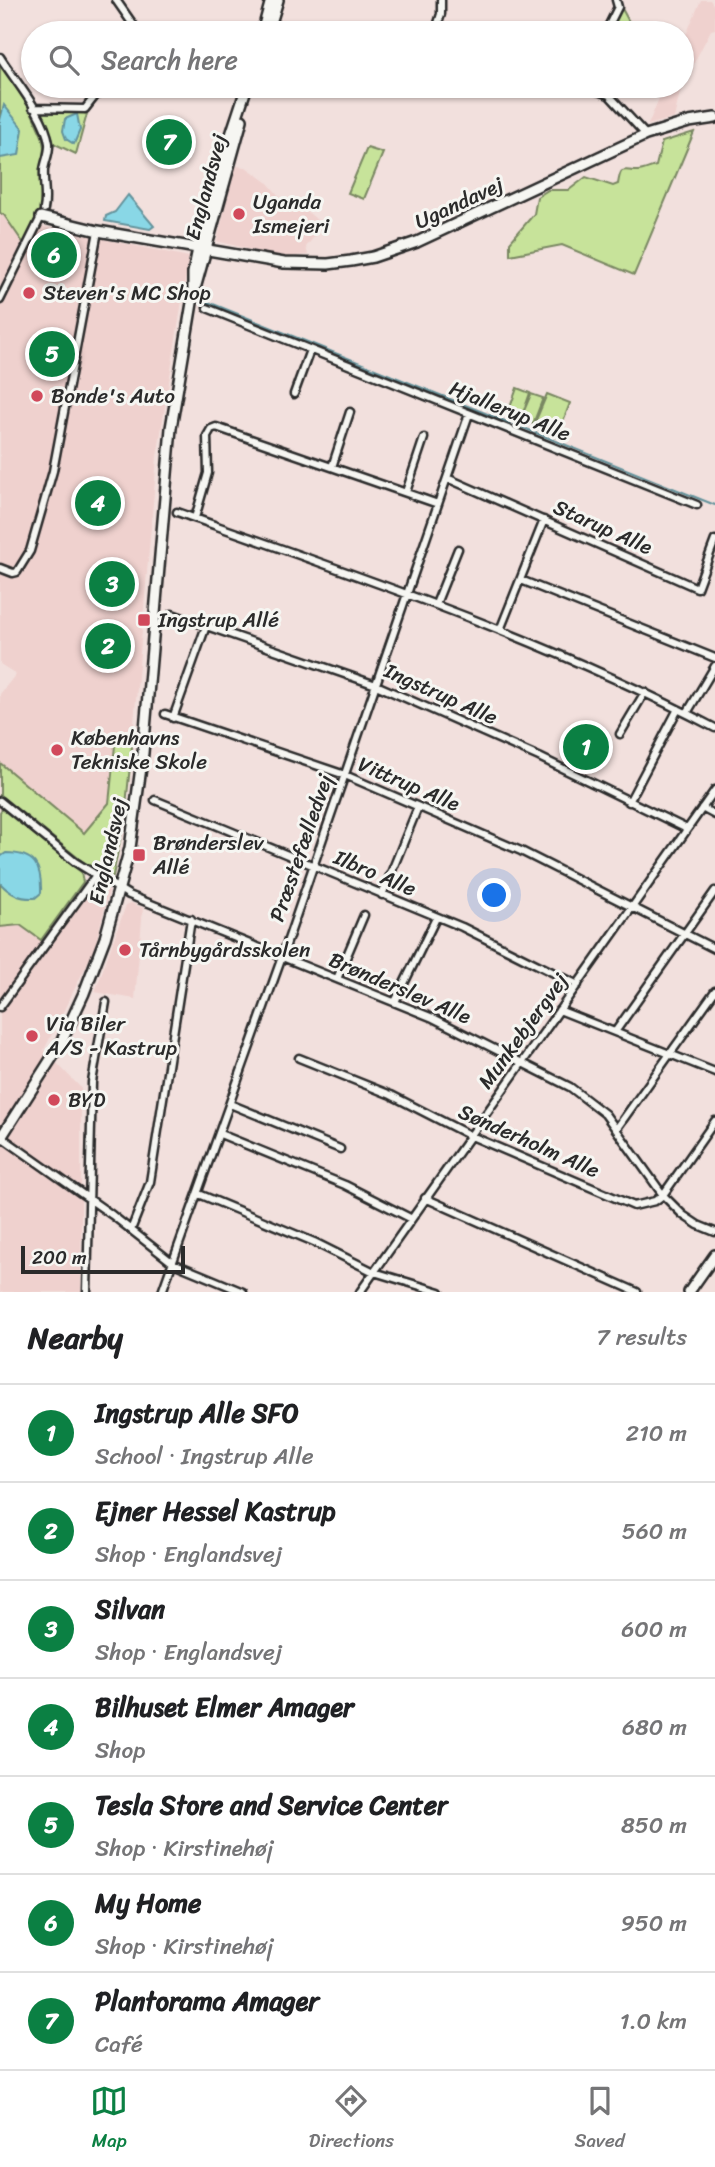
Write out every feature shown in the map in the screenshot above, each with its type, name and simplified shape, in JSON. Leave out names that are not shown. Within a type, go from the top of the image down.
[{"type":"main road","points":[[265,21],[271,0]]},
{"type":"main road","points":[[272,21],[278,0]]},
{"type":"main road","name":"Englandsvej","points":[[0,1137],[60,1045],[69,1025],[105,938],[130,848],[139,795],[171,428],[202,250],[224,156],[245,98]]},
{"type":"main road","name":"Ugandavej","points":[[42,213],[98,231],[202,250],[284,263],[339,262],[373,257],[417,242],[646,135],[688,122],[715,118]]},
{"type":"main road","points":[[689,1292],[715,1255]]},
{"type":"street","points":[[116,0],[131,21]]},
{"type":"street","points":[[439,21],[441,0]]},
{"type":"street","points":[[611,21],[618,6],[615,0]]},
{"type":"street","points":[[0,57],[21,89]]},
{"type":"street","points":[[0,300],[42,213],[46,199],[44,170],[49,145],[43,125],[27,98]]},
{"type":"street","points":[[33,108],[85,109],[94,98]]},
{"type":"street","points":[[611,98],[646,135]]},
{"type":"street","points":[[0,568],[13,573],[19,570],[30,551],[53,471],[98,231]]},
{"type":"street","name":"Hjallerup Alle","points":[[207,308],[697,505]]},
{"type":"street","points":[[294,394],[310,350]]},
{"type":"street","points":[[332,467],[350,412]]},
{"type":"street","name":"Præstefælledvej","points":[[162,1292],[282,957],[469,414]]},
{"type":"street","points":[[195,518],[208,473],[207,436],[211,429],[220,428],[438,503]]},
{"type":"street","points":[[406,492],[424,438]]},
{"type":"street","name":"Starup Alle","points":[[447,478],[697,588],[715,540]]},
{"type":"street","points":[[177,512],[436,604],[645,692],[715,728]]},
{"type":"street","points":[[500,631],[544,520]]},
{"type":"street","points":[[436,604],[458,549]]},
{"type":"street","points":[[522,580],[715,658]]},
{"type":"street","name":"Ingstrup Alle","points":[[172,614],[376,685],[531,753],[687,829]]},
{"type":"street","points":[[173,718],[206,626]]},
{"type":"street","points":[[687,713],[715,666]]},
{"type":"street","points":[[620,733],[645,692]]},
{"type":"street","points":[[629,802],[678,709]]},
{"type":"street","name":"Vittrup Alle","points":[[165,714],[345,775],[521,851],[715,949]]},
{"type":"street","name":"Munkebjergvej","points":[[360,1292],[715,790]]},
{"type":"street","name":"Ilbro Alle","points":[[155,800],[462,927],[578,985]]},
{"type":"street","name":"Brønderslev Alle","points":[[0,801],[118,889],[433,1018],[570,1087],[589,1100],[617,1128],[663,1195],[683,1215],[715,1232]]},
{"type":"street","points":[[382,895],[418,807]]},
{"type":"street","points":[[702,808],[715,815]]},
{"type":"street","points":[[0,1007],[96,875]]},
{"type":"street","points":[[615,1032],[715,891]]},
{"type":"street","points":[[337,979],[364,915]]},
{"type":"street","points":[[396,1002],[436,918]]},
{"type":"street","points":[[131,1230],[150,1182],[191,919]]},
{"type":"street","points":[[617,1128],[715,991]]},
{"type":"street","points":[[86,1292],[92,1082],[106,1002]]},
{"type":"street","points":[[559,1010],[715,1072]]},
{"type":"street","name":"Sønderholm Alle","points":[[299,1058],[391,1095],[469,1135],[634,1206],[655,1201],[663,1195]]},
{"type":"street","points":[[230,1104],[340,1149]]},
{"type":"street","points":[[663,1195],[715,1121]]},
{"type":"street","points":[[220,1133],[345,1185],[410,1218]]},
{"type":"street","points":[[0,1137],[88,1198],[173,1263],[243,1292]]},
{"type":"street","points":[[198,1194],[314,1242],[374,1272],[440,1292]]},
{"type":"street","points":[[425,1198],[637,1292]]},
{"type":"shaded area","points":[[701,0],[710,0],[715,7],[715,29],[711,30],[694,63],[694,21]]},
{"type":"shaded area","points":[[659,98],[679,98],[674,118],[648,125]]},
{"type":"shaded area","points":[[235,166],[246,167],[267,182],[291,210],[296,202],[323,225],[306,247],[308,255],[279,257],[217,241]]},
{"type":"shaded area","points":[[0,212],[19,236],[30,243],[41,226],[189,257],[157,457],[132,746],[116,737],[109,803],[84,833],[0,763],[0,694],[16,674],[0,664]]},
{"type":"shaded area","points":[[590,720],[606,729],[581,773],[566,764]]},
{"type":"shaded area","points":[[94,884],[100,884],[109,891],[94,950],[44,1050],[81,1088],[81,1292],[0,1292],[0,927],[20,925],[50,946]]},
{"type":"shaded area","name":"Tårnbygårdsskolen","points":[[131,903],[143,908],[135,999],[95,992],[126,905]]},
{"type":"green space","points":[[619,3],[629,21],[612,21]]},
{"type":"green space","points":[[0,62],[31,111],[44,147],[42,205],[24,244],[0,213]]},
{"type":"green space","points":[[41,111],[87,114],[76,154],[53,143]]},
{"type":"green space","points":[[694,132],[634,275],[562,245],[510,255],[510,242],[534,214],[537,197],[548,190],[569,190],[586,177],[613,186],[618,184],[623,170],[640,171],[656,166],[662,142]]},
{"type":"green space","points":[[367,148],[383,153],[364,199],[348,193]]},
{"type":"green space","points":[[517,388],[530,393],[523,413],[531,394],[543,398],[533,424],[508,413]]},
{"type":"green space","points":[[547,394],[570,403],[557,437],[533,427]]},
{"type":"green space","points":[[116,736],[132,746],[125,815],[113,876],[107,878],[97,873],[0,795],[0,763],[84,833],[109,803]]},
{"type":"green space","points":[[2,809],[81,872],[83,882],[41,940],[20,925],[0,927]]},
{"type":"water","points":[[4,105],[23,129],[19,155],[0,158],[0,120]]},
{"type":"water","points":[[77,114],[80,130],[74,144],[66,139],[63,131],[65,119]]},
{"type":"water","points":[[128,195],[154,226],[150,229],[105,221],[106,216],[115,212]]},
{"type":"water","points":[[6,853],[24,855],[35,863],[40,875],[41,893],[35,898],[16,895],[0,883],[0,857]]},
{"type":"waterway","points":[[203,300],[510,423]]},
{"type":"waterway","points":[[514,424],[715,505]]},
{"type":"place","name":"Plantorama Amager","points":[[169,142]]},
{"type":"place","name":"Uganda Ismejeri","points":[[239,214]]},
{"type":"place","name":"My Home","points":[[54,255]]},
{"type":"place","name":"Steven's MC Shop","points":[[29,293]]},
{"type":"place","name":"Tesla Store and Service Center","points":[[52,354]]},
{"type":"place","name":"Bonde's Auto","points":[[37,396]]},
{"type":"place","name":"Bilhuset Elmer Amager","points":[[98,503]]},
{"type":"place","name":"Silvan","points":[[112,584]]},
{"type":"place","name":"Ingstrup Allé","points":[[144,620]]},
{"type":"place","name":"Ejner Hessel Kastrup","points":[[108,646]]},
{"type":"place","name":"Ingstrup Alle SFO","points":[[586,747]]},
{"type":"place","name":"Københavns Tekniske Skole","points":[[57,750]]},
{"type":"place","name":"Brønderslev Allé","points":[[139,855]]},
{"type":"place","name":"Tårnbygårdsskolen","points":[[125,950]]},
{"type":"place","name":"Via Biler A/S - Kastrup","points":[[32,1036]]},
{"type":"place","name":"BYD","points":[[54,1100]]}]
